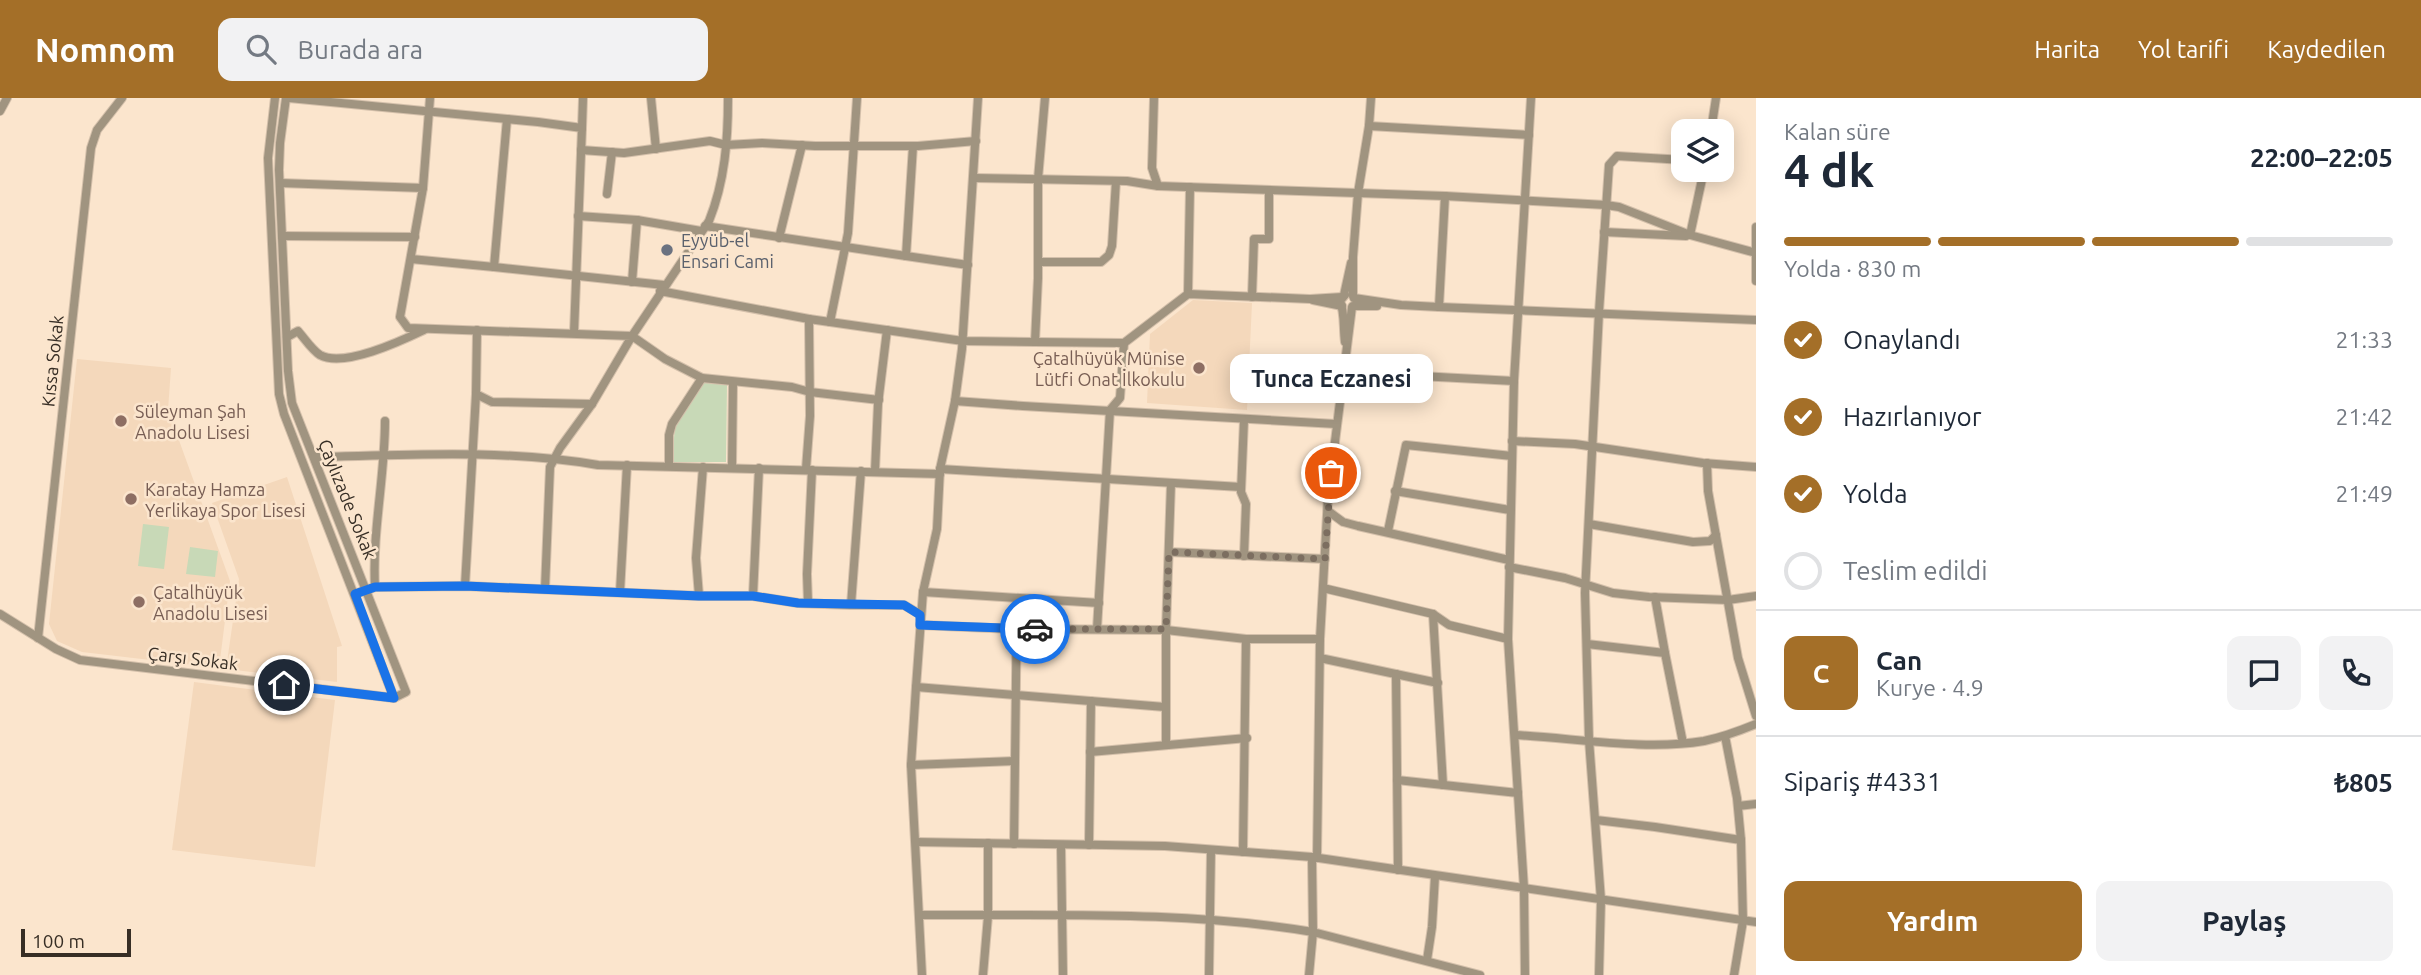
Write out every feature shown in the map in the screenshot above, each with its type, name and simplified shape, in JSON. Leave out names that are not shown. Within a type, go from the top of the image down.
[{"type":"street","points":[[0,111],[7,98]]},
{"type":"street","name":"Kıssa Sokak","points":[[38,638],[91,148],[97,130],[122,98]]},
{"type":"street","name":"Çaylızade Sokak","points":[[275,98],[268,165],[279,394],[284,414],[394,698],[406,692],[371,588],[292,403],[280,183],[280,143],[287,98]]},
{"type":"street","points":[[287,98],[582,128]]},
{"type":"street","points":[[430,98],[423,188],[400,317],[408,328],[632,336],[665,359],[702,378],[792,387],[810,392],[879,400]]},
{"type":"street","points":[[574,333],[583,98]]},
{"type":"street","points":[[651,98],[656,149]]},
{"type":"street","points":[[545,589],[550,467],[716,205],[727,152],[728,98]]},
{"type":"street","points":[[830,322],[848,233],[856,98]]},
{"type":"street","points":[[922,975],[911,765],[920,615],[937,529],[940,471],[955,401],[963,341],[978,98]]},
{"type":"street","points":[[1035,342],[1038,179],[1045,98]]},
{"type":"street","points":[[1154,98],[1152,168],[1158,186]]},
{"type":"street","points":[[1309,975],[1313,932],[1320,639],[1328,511],[1346,346],[1342,324],[1348,302],[1358,193],[1371,98]]},
{"type":"street","points":[[1525,975],[1524,888],[1508,639],[1514,381],[1531,98]]},
{"type":"street","points":[[1712,119],[1716,98]]},
{"type":"street","points":[[494,267],[507,119]]},
{"type":"street","points":[[1369,126],[1529,135]]},
{"type":"street","points":[[581,150],[624,153],[710,141],[726,145],[762,143],[913,146],[975,141]]},
{"type":"street","points":[[779,238],[802,145]]},
{"type":"street","points":[[906,256],[913,146]]},
{"type":"street","points":[[607,194],[612,152]]},
{"type":"street","points":[[1599,975],[1601,900],[1589,740],[1585,586],[1609,165],[1617,156],[1671,159]]},
{"type":"street","points":[[974,178],[1116,181],[1158,186],[1445,196],[1606,205],[1756,253]]},
{"type":"street","points":[[1038,262],[1101,262],[1109,255],[1112,246],[1116,181]]},
{"type":"street","points":[[1693,235],[1702,182]]},
{"type":"street","points":[[280,183],[423,188]]},
{"type":"street","points":[[1188,294],[1190,187]]},
{"type":"street","points":[[1252,297],[1254,239],[1269,239],[1269,190]]},
{"type":"street","points":[[1438,307],[1445,196]]},
{"type":"street","points":[[578,216],[637,220],[968,265]]},
{"type":"street","points":[[632,282],[637,220]]},
{"type":"street","points":[[1756,227],[1756,281]]},
{"type":"street","points":[[1604,232],[1693,235]]},
{"type":"street","points":[[282,236],[415,237]]},
{"type":"street","points":[[411,259],[576,274],[632,282],[809,319],[963,341],[1124,343],[1188,294],[1756,320]]},
{"type":"street","points":[[808,603],[809,319]]},
{"type":"street","points":[[287,337],[298,331],[317,354],[329,359],[381,349],[424,329]]},
{"type":"street","points":[[465,586],[471,455],[477,394],[477,330]]},
{"type":"street","points":[[874,471],[887,330]]},
{"type":"street","points":[[1097,629],[1110,410],[1120,398],[1124,343]]},
{"type":"street","points":[[1344,372],[1514,381]]},
{"type":"street","points":[[669,466],[669,435],[672,424],[702,378]]},
{"type":"street","points":[[732,467],[733,382]]},
{"type":"street","points":[[477,394],[492,402],[592,404]]},
{"type":"street","points":[[955,401],[1336,424]]},
{"type":"street","points":[[1244,420],[1241,487],[1246,504],[1244,556]]},
{"type":"street","points":[[371,588],[385,456],[385,421]]},
{"type":"street","points":[[1512,441],[1593,447],[1756,467]]},
{"type":"street","points":[[1388,531],[1406,445],[1512,456]]},
{"type":"street","points":[[314,457],[555,457],[598,465],[940,471],[1241,487]]},
{"type":"street","points":[[1707,463],[1708,491],[1738,658],[1756,716]]},
{"type":"street","points":[[620,592],[626,465]]},
{"type":"street","points":[[699,596],[696,558],[703,467]]},
{"type":"street","points":[[753,596],[759,468]]},
{"type":"street","points":[[851,605],[861,471]]},
{"type":"street","points":[[1166,745],[1166,629],[1171,482]]},
{"type":"street","points":[[1395,491],[1510,510]]},
{"type":"street","points":[[1328,511],[1343,522],[1388,531],[1613,593],[1728,600],[1756,596]]},
{"type":"street","points":[[1588,524],[1693,542],[1710,541],[1716,535]]},
{"type":"street","points":[[1169,552],[1325,559]]},
{"type":"street","points":[[355,594],[371,588],[465,586],[753,596],[808,603],[904,605],[920,615]]},
{"type":"street","points":[[1323,588],[1433,614],[1448,625],[1508,639]]},
{"type":"street","points":[[923,593],[1099,603]]},
{"type":"street","points":[[1655,597],[1683,743]]},
{"type":"street","points":[[1014,844],[1017,598]]},
{"type":"street","name":"Çarşı Sokak","points":[[0,614],[69,656],[92,662],[394,698]]},
{"type":"street","points":[[1433,614],[1443,785]]},
{"type":"street","points":[[920,625],[1015,629],[1166,629],[1246,639],[1320,639]]},
{"type":"street","points":[[1243,852],[1247,738],[1246,639]]},
{"type":"street","points":[[1587,644],[1665,653]]},
{"type":"street","points":[[1320,658],[1437,683]]},
{"type":"street","points":[[1396,674],[1398,870]]},
{"type":"street","points":[[916,687],[1166,707]]},
{"type":"street","points":[[1089,845],[1091,701]]},
{"type":"street","points":[[1515,735],[1666,744],[1725,736],[1756,724]]},
{"type":"street","points":[[1725,736],[1738,806],[1741,840],[1743,921],[1734,975]]},
{"type":"street","points":[[1090,752],[1247,738]]},
{"type":"street","points":[[911,765],[1015,761]]},
{"type":"street","points":[[1397,780],[1518,793]]},
{"type":"street","points":[[1738,806],[1756,804]]},
{"type":"street","points":[[1595,820],[1741,840]]},
{"type":"street","points":[[916,842],[1165,846],[1314,858],[1756,922]]},
{"type":"street","points":[[984,975],[988,916],[988,843]]},
{"type":"street","points":[[1061,845],[1063,975]]},
{"type":"street","points":[[1209,975],[1211,850]]},
{"type":"street","points":[[1427,960],[1435,876]]},
{"type":"street","points":[[919,915],[1156,917],[1276,926],[1313,932],[1480,975]]},
{"type":"shaded area","name":"Çatalhüyük Münise Lütfi Onat İlkokulu","points":[[1193,300],[1252,303],[1247,410],[1147,403],[1150,334]]},
{"type":"shaded area","points":[[77,359],[171,368],[168,410],[230,581],[219,668],[82,652],[57,641],[49,624]]},
{"type":"shaded area","points":[[287,477],[342,646],[337,647],[337,682],[226,669],[239,579],[212,503]]},
{"type":"shaded area","points":[[194,682],[335,700],[315,867],[172,850]]},
{"type":"green space","points":[[704,382],[727,385],[726,462],[672,462],[675,426]]},
{"type":"green space","points":[[143,524],[169,527],[164,569],[138,566]]},
{"type":"green space","points":[[190,547],[218,551],[215,577],[186,574]]},
{"type":"way so far","points":[[1035,629],[1166,629],[1169,552],[1325,559],[1331,473]]},
{"type":"place","name":"Eyyüb-el Ensari Cami","points":[[667,250]]},
{"type":"place","name":"Çatalhüyük Münise Lütfi Onat İlkokulu","points":[[1199,368]]},
{"type":"place","name":"Süleyman Şah Anadolu Lisesi","points":[[121,421]]},
{"type":"place","name":"Tunca Eczanesi","points":[[1331,473]]},
{"type":"place","name":"Karatay Hamza Yerlikaya Spor Lisesi","points":[[131,499]]},
{"type":"place","name":"Çatalhüyük Anadolu Lisesi","points":[[139,602]]},
{"type":"route","points":[[284,685],[394,698],[355,594],[375,587],[465,586],[753,596],[798,603],[904,605],[920,615],[920,625],[1035,629]]}]
